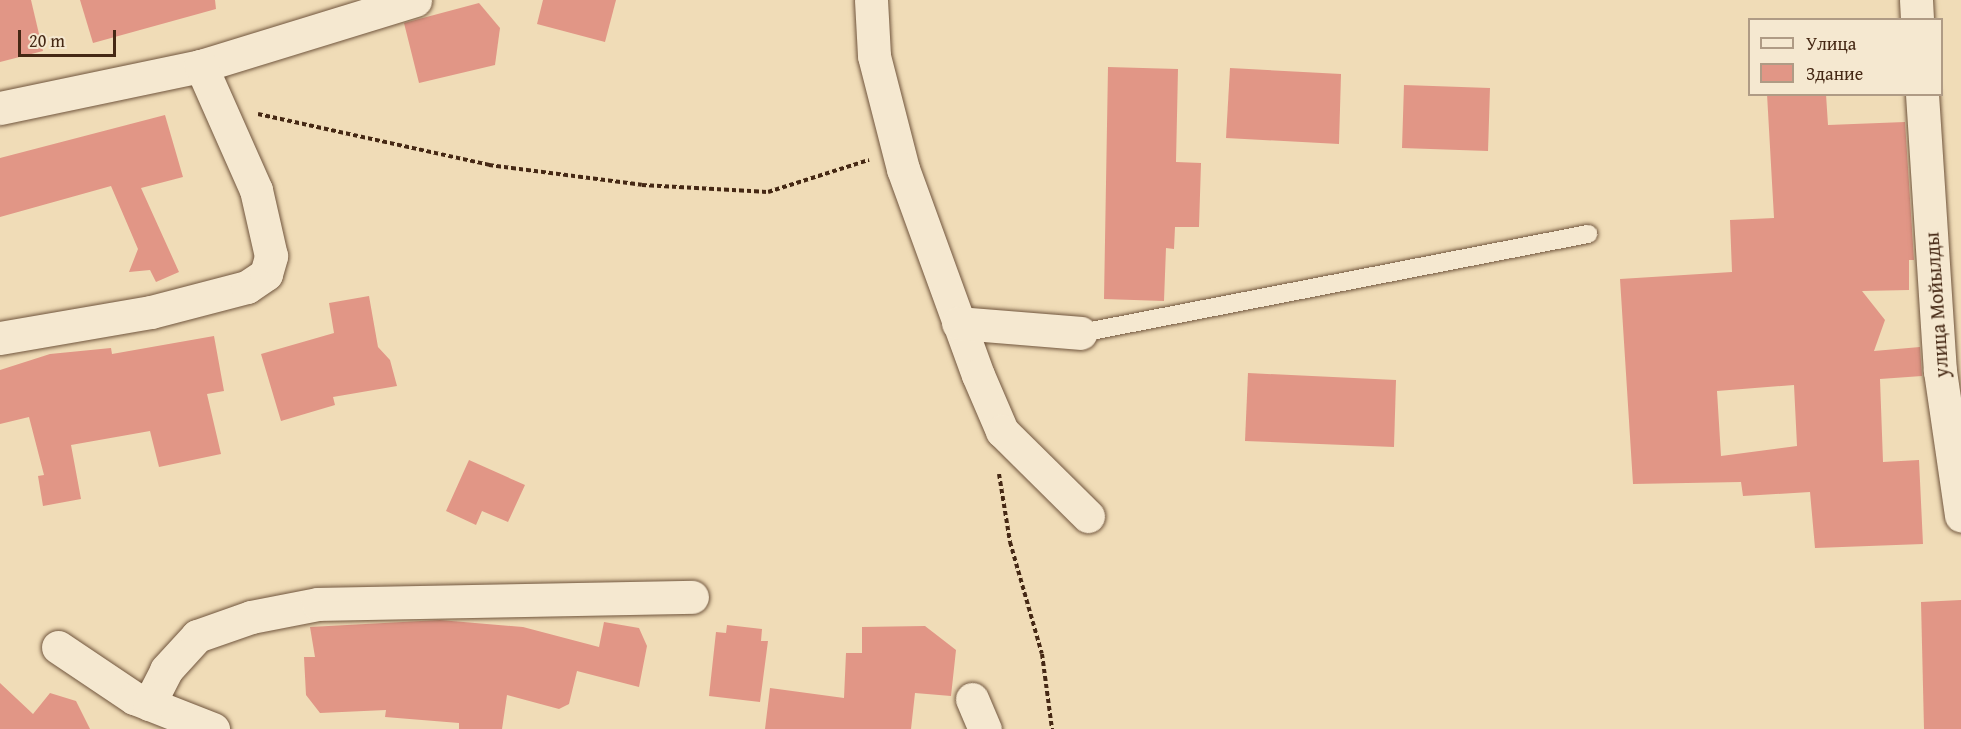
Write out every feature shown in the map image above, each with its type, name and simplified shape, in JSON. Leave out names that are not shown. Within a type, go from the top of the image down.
[{"type":"street","points":[[0,108],[201,66],[415,0]]},
{"type":"street","points":[[871,0],[874,56],[898,150],[958,323],[1002,431],[1088,516]]},
{"type":"street","points":[[1916,0],[1917,18]]},
{"type":"street","points":[[0,338],[151,312],[247,287],[266,274],[271,256],[256,190],[227,114],[201,66]]},
{"type":"street","name":"улица Мойылды","points":[[1922,96],[1950,370],[1961,515]]},
{"type":"street","points":[[958,323],[1081,333]]},
{"type":"street","points":[[149,704],[166,670],[197,636],[251,617],[318,604],[692,597]]},
{"type":"street","points":[[58,646],[149,704],[213,729]]},
{"type":"street","points":[[972,699],[985,729]]},
{"type":"lane","points":[[1081,333],[1588,234]]},
{"type":"path","points":[[227,114],[305,121],[489,165],[642,185],[768,192],[898,150]]},
{"type":"path","points":[[1002,431],[999,479],[1042,654],[1052,729]]},
{"type":"building","points":[[0,0],[31,0],[43,51],[0,62]]},
{"type":"building","points":[[80,0],[215,0],[216,9],[93,43]]},
{"type":"building","points":[[543,0],[616,0],[605,42],[537,24]]},
{"type":"building","points":[[479,3],[500,28],[495,65],[419,83],[404,23]]},
{"type":"building","points":[[1108,67],[1178,69],[1176,162],[1201,163],[1199,227],[1175,227],[1174,249],[1166,248],[1164,301],[1104,299]]},
{"type":"building","points":[[1230,68],[1341,74],[1339,144],[1226,138]]},
{"type":"building","points":[[1404,85],[1490,88],[1488,151],[1402,148]]},
{"type":"building","points":[[1767,96],[1826,96],[1828,125],[1905,122],[1914,260],[1909,260],[1909,290],[1862,291],[1885,320],[1874,351],[1920,347],[1922,376],[1880,379],[1883,462],[1919,460],[1923,544],[1815,548],[1810,492],[1743,496],[1741,482],[1633,484],[1620,279],[1732,272],[1730,220],[1774,218]],"holes":[[[1794,385],[1797,446],[1721,456],[1717,391]]]},
{"type":"building","points":[[165,115],[183,177],[141,188],[179,272],[156,282],[150,270],[129,272],[138,249],[111,186],[0,217],[0,158]]},
{"type":"building","points":[[369,296],[378,347],[390,360],[397,386],[333,397],[335,405],[281,421],[261,354],[334,333],[329,303]]},
{"type":"building","points":[[214,336],[224,391],[207,394],[221,454],[159,467],[150,431],[71,445],[81,499],[43,506],[38,476],[44,475],[29,417],[0,424],[0,370],[50,354],[111,348],[112,354]]},
{"type":"building","points":[[1248,373],[1396,380],[1394,447],[1245,441]]},
{"type":"building","points":[[469,460],[525,485],[508,522],[482,511],[476,525],[446,511]]},
{"type":"building","points":[[1961,600],[1961,729],[1924,729],[1921,602]]},
{"type":"building","points":[[440,620],[523,627],[599,647],[604,622],[639,628],[647,646],[639,687],[577,671],[569,704],[559,709],[507,695],[502,729],[459,729],[459,723],[385,717],[386,710],[320,713],[306,695],[304,657],[315,657],[310,627]]},
{"type":"building","points":[[727,625],[762,629],[761,641],[768,641],[760,702],[709,696],[716,632],[726,633]]},
{"type":"building","points":[[925,626],[956,650],[951,696],[915,693],[911,729],[765,729],[770,688],[844,698],[846,653],[862,653],[862,627]]},
{"type":"building","points":[[0,683],[33,714],[50,693],[76,701],[90,729],[0,729]]}]
